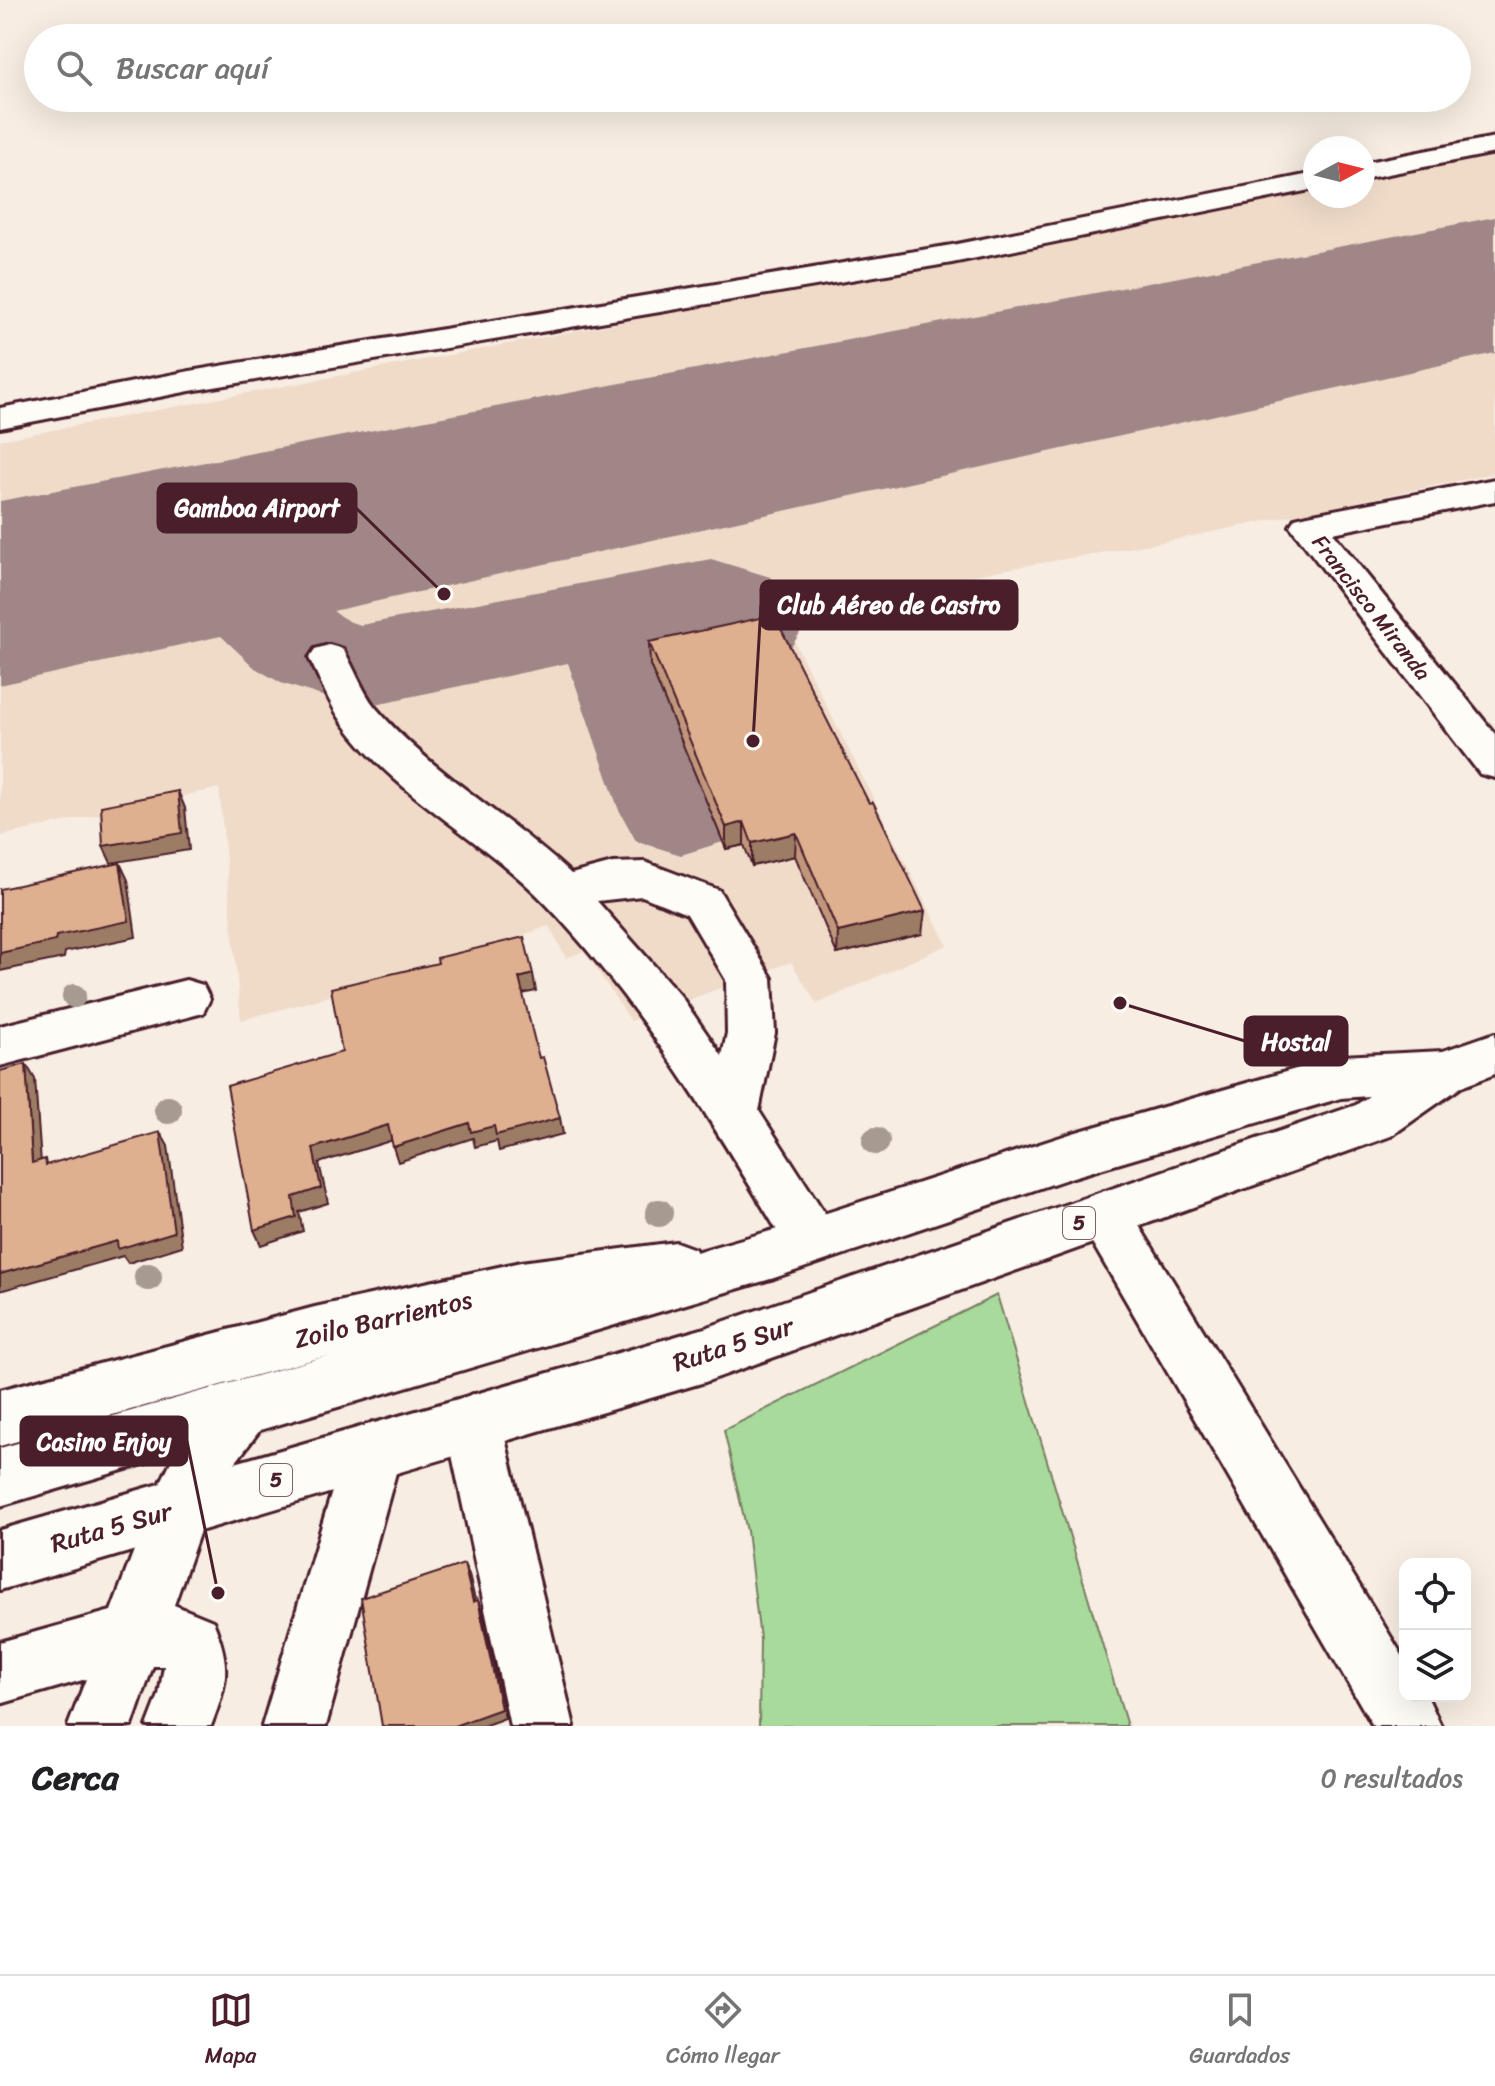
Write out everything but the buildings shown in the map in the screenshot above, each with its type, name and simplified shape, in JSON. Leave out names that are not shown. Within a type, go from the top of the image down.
[{"type":"main road","points":[[1375,169],[1495,145]]},
{"type":"main road","points":[[0,418],[190,381],[952,254],[1303,183]]},
{"type":"main road","name":"Francisco Miranda","points":[[1495,490],[1308,526],[1495,763]]},
{"type":"main road","points":[[329,658],[357,713],[401,761],[526,858],[563,893],[663,1009],[734,1114],[793,1247]]},
{"type":"main road","points":[[563,893],[613,880],[645,879],[703,902],[725,933],[749,978],[751,1033],[734,1114]]},
{"type":"main road","points":[[0,1046],[186,999]]},
{"type":"main road","name":"Ruta 5 Sur","points":[[0,1560],[705,1355],[1373,1121],[1444,1072],[1495,1053]]},
{"type":"main road","name":"Ruta 5 Sur","points":[[0,1477],[240,1410],[793,1247],[1073,1155],[1341,1077],[1444,1072]]},
{"type":"main road","points":[[1104,1215],[1409,1726]]},
{"type":"main road","name":"Zoilo Barrientos","points":[[0,1418],[315,1333],[521,1287],[793,1247]]},
{"type":"main road","points":[[100,1726],[179,1508],[205,1455],[240,1410]]},
{"type":"main road","points":[[473,1422],[542,1726]]},
{"type":"main road","points":[[294,1726],[373,1451]]},
{"type":"main road","points":[[0,1673],[134,1636],[174,1633],[191,1643],[197,1658],[196,1678],[179,1726]]},
{"type":"shaded area","points":[[1495,156],[1495,473],[1174,540],[995,571],[782,617],[947,945],[817,1004],[791,962],[631,1021],[584,951],[566,958],[549,926],[411,974],[241,1020],[219,788],[0,836],[0,440],[1303,193],[1303,208],[1375,208],[1375,180]]},
{"type":"green space","points":[[997,1295],[1127,1726],[759,1726],[760,1639],[747,1531],[724,1430]]},
{"type":"taxiway","points":[[88,574],[172,584],[234,598],[259,608],[290,637],[313,651],[341,662],[361,665],[609,617]]},
{"type":"taxiway","points":[[609,617],[711,596],[730,603],[743,633]]},
{"type":"taxiway","points":[[609,617],[681,808]]},
{"type":"runway","points":[[0,593],[1495,285]]},
{"type":"place","name":"Gamboa Airport","points":[[444,594]]},
{"type":"place","name":"Club Aéreo de Castro","points":[[753,741]]},
{"type":"place","name":"Hostal","points":[[1120,1003]]},
{"type":"place","name":"Casino Enjoy","points":[[218,1593]]}]
